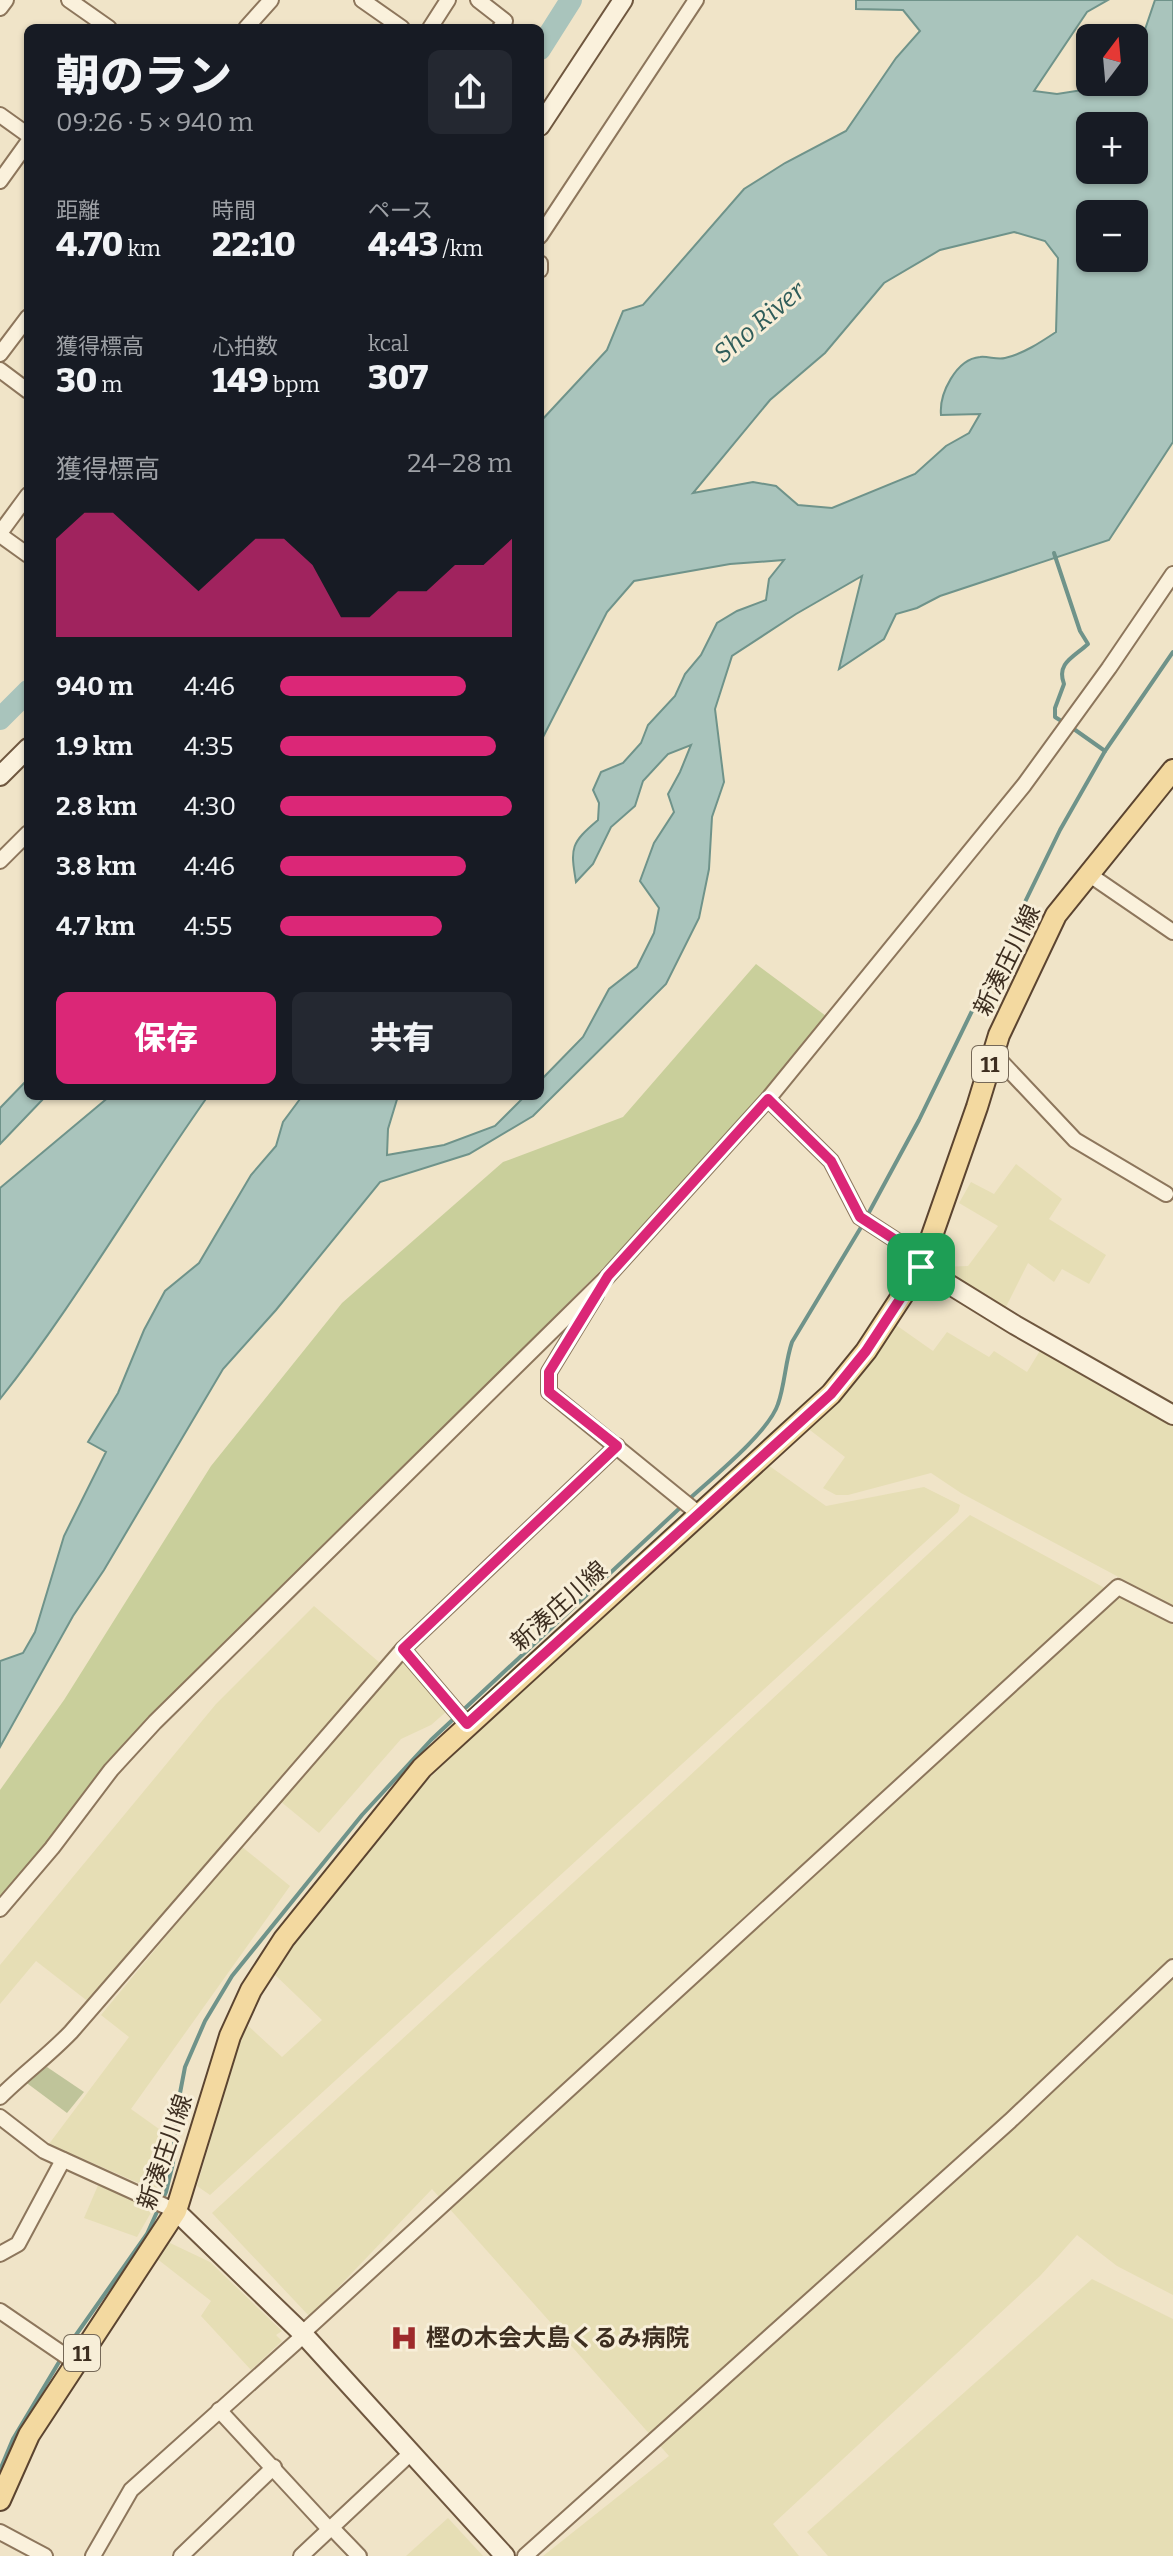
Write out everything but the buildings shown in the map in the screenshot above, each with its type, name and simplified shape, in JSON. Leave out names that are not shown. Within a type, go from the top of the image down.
[{"type":"main road","name":"新湊庄川線","points":[[0,2500],[6,2466],[176,2211],[230,2036],[258,1977],[284,1939],[422,1768],[831,1394],[885,1325],[921,1267],[999,1035],[1056,915],[1173,770]]},
{"type":"street","points":[[0,8],[6,0]]},
{"type":"street","points":[[254,24],[271,0]]},
{"type":"street","points":[[362,0],[396,24]]},
{"type":"street","points":[[433,24],[448,0]]},
{"type":"street","points":[[478,0],[505,21],[503,24]]},
{"type":"street","points":[[544,120],[623,0]]},
{"type":"street","points":[[544,230],[696,0]]},
{"type":"street","points":[[76,2],[104,24]]},
{"type":"street","points":[[0,115],[24,132]]},
{"type":"street","points":[[0,181],[24,148]]},
{"type":"street","points":[[0,354],[24,322]]},
{"type":"street","points":[[0,370],[24,388]]},
{"type":"street","points":[[24,501],[0,534],[24,552]]},
{"type":"street","points":[[0,1909],[52,1848],[111,1770],[155,1722],[608,1276],[768,1099],[1024,785],[1173,574]]},
{"type":"street","points":[[0,776],[24,752]]},
{"type":"street","points":[[0,861],[24,837]]},
{"type":"street","points":[[1087,873],[1173,932]]},
{"type":"street","points":[[993,1053],[1075,1140],[1166,1194]]},
{"type":"street","points":[[768,1099],[831,1161],[864,1220],[917,1254],[921,1267],[1003,1318],[1173,1415]]},
{"type":"street","points":[[608,1276],[549,1372],[549,1392],[699,1514]]},
{"type":"street","points":[[0,2097],[21,2076],[49,2056],[71,2032],[403,1649],[617,1446]]},
{"type":"street","points":[[93,2556],[131,2490],[304,2335],[623,2038],[1118,1587],[1173,1615]]},
{"type":"street","points":[[403,1649],[467,1724]]},
{"type":"street","points":[[525,2556],[1010,2121],[1173,1967]]},
{"type":"street","points":[[0,2117],[44,2151],[176,2211],[304,2335],[505,2556]]},
{"type":"street","points":[[0,2254],[18,2244],[63,2160]]},
{"type":"street","points":[[0,2311],[76,2363]]},
{"type":"street","points":[[219,2410],[359,2556]]},
{"type":"street","points":[[301,2556],[411,2453]]},
{"type":"street","points":[[181,2556],[274,2467]]},
{"type":"street","points":[[0,2532],[45,2556]]},
{"type":"shaded area","points":[[1016,1164],[1062,1199],[1049,1219],[1106,1255],[1089,1284],[1062,1269],[1054,1282],[1028,1263],[1006,1307],[939,1267],[968,1266],[998,1226],[959,1203],[971,1182],[994,1194]]},
{"type":"shaded area","points":[[896,1325],[933,1351],[947,1332],[989,1357],[994,1351],[1027,1372],[1041,1349],[1173,1424],[1173,1606],[961,1493],[931,1473],[848,1495],[836,1495],[823,1488],[845,1457],[806,1427],[871,1359]]},
{"type":"shaded area","points":[[768,1465],[826,1506],[924,1487],[960,1505],[958,1512],[210,2195],[197,2186],[245,2023],[282,2057],[322,2020],[273,1973],[295,1938],[422,1786],[517,1688]]},
{"type":"shaded area","points":[[970,1515],[1173,1625],[1173,2295],[1117,2266],[1077,2235],[1040,2276],[773,2524],[799,2556],[543,2556],[669,2456],[432,2189],[310,2317],[212,2213]]},
{"type":"shaded area","points":[[314,1606],[380,1663],[90,2003],[36,1961],[0,2004],[0,1965],[216,1704]]},
{"type":"shaded area","points":[[404,1659],[447,1711],[431,1725],[401,1739],[319,1833],[280,1801],[378,1685]]},
{"type":"shaded area","points":[[241,1846],[290,1886],[131,2109],[166,2134],[169,2160],[159,2192],[49,2144],[129,2037],[101,2015]]},
{"type":"shaded area","points":[[99,2183],[153,2209],[137,2237],[84,2218]]},
{"type":"shaded area","points":[[168,2242],[210,2262],[282,2331],[276,2335],[282,2341],[251,2370],[201,2316],[211,2301],[156,2258]]},
{"type":"shaded area","points":[[1092,2279],[1173,2319],[1173,2556],[828,2556],[807,2532]]},
{"type":"shaded area","points":[[448,2518],[483,2556],[406,2556]]},
{"type":"green space","points":[[756,964],[826,1016],[803,1045],[660,1211],[172,1698],[0,1897],[0,1790],[64,1700],[211,1466],[342,1303],[503,1162],[623,1117]]},
{"type":"green space","points":[[47,2067],[84,2092],[67,2113],[24,2081]]},
{"type":"water","name":"Sho River","points":[[856,0],[1108,0],[1087,12],[1076,24],[1034,91],[1057,94],[1076,91],[1076,96],[1148,96],[1147,24],[1155,0],[1173,0],[1173,442],[1109,540],[940,596],[896,614],[884,639],[839,669],[862,576],[732,656],[715,709],[724,782],[712,817],[709,869],[699,918],[666,984],[533,1116],[469,1154],[380,1182],[276,1310],[223,1369],[104,1570],[73,1616],[0,1747],[0,1661],[23,1653],[35,1632],[64,1536],[106,1452],[88,1442],[118,1393],[144,1330],[165,1291],[199,1263],[251,1175],[276,1146],[283,1122],[299,1100],[397,1100],[388,1129],[387,1155],[444,1145],[495,1126],[521,1100],[544,1100],[544,1077],[583,1037],[609,989],[637,967],[654,933],[659,908],[640,881],[654,843],[674,812],[668,794],[691,745],[668,754],[643,781],[635,806],[611,827],[593,864],[576,882],[573,861],[575,846],[582,834],[598,820],[599,803],[593,790],[601,772],[623,763],[641,743],[648,725],[675,696],[717,623],[766,600],[769,579],[784,560],[730,564],[634,581],[607,612],[544,735],[544,418],[607,350],[623,311],[643,305],[744,189],[846,131],[896,58],[920,31],[903,10],[856,9]],"holes":[[[1014,232],[1045,241],[1058,258],[1056,332],[1012,356],[971,359],[957,371],[946,388],[941,415],[980,414],[969,433],[946,446],[915,474],[832,508],[798,505],[776,486],[753,482],[693,493],[770,400],[825,353],[884,283],[940,250]]]},
{"type":"water","points":[[24,1083],[24,1100],[42,1100],[0,1144],[0,1108]]},
{"type":"water","points":[[105,1100],[205,1100],[55,1325],[0,1399],[0,1188]]},
{"type":"waterway","points":[[544,43],[571,0]]},
{"type":"waterway","points":[[1054,553],[1080,631],[1088,644],[1068,661],[1062,671],[1064,684],[1055,717],[1063,722]]},
{"type":"waterway","points":[[867,1216],[919,1120],[1060,830],[1105,751],[1173,652]]},
{"type":"waterway","points":[[0,719],[24,695]]},
{"type":"waterway","points":[[1071,727],[1105,751]]},
{"type":"waterway","points":[[688,1500],[739,1454],[773,1415],[792,1342],[863,1224]]},
{"type":"waterway","points":[[0,2470],[13,2439],[71,2342],[147,2234],[166,2192],[173,2163],[176,2114],[185,2067],[205,2021],[232,1976],[362,1815],[431,1740],[682,1506]]},
{"type":"place","name":"樫の木会大島くるみ病院","points":[[404,2338]]},
{"type":"route","points":[[768,1099],[831,1161],[860,1217],[917,1254],[921,1267],[894,1312],[831,1394],[467,1724],[403,1649],[617,1446],[549,1392],[549,1372],[608,1276],[768,1099]]}]
